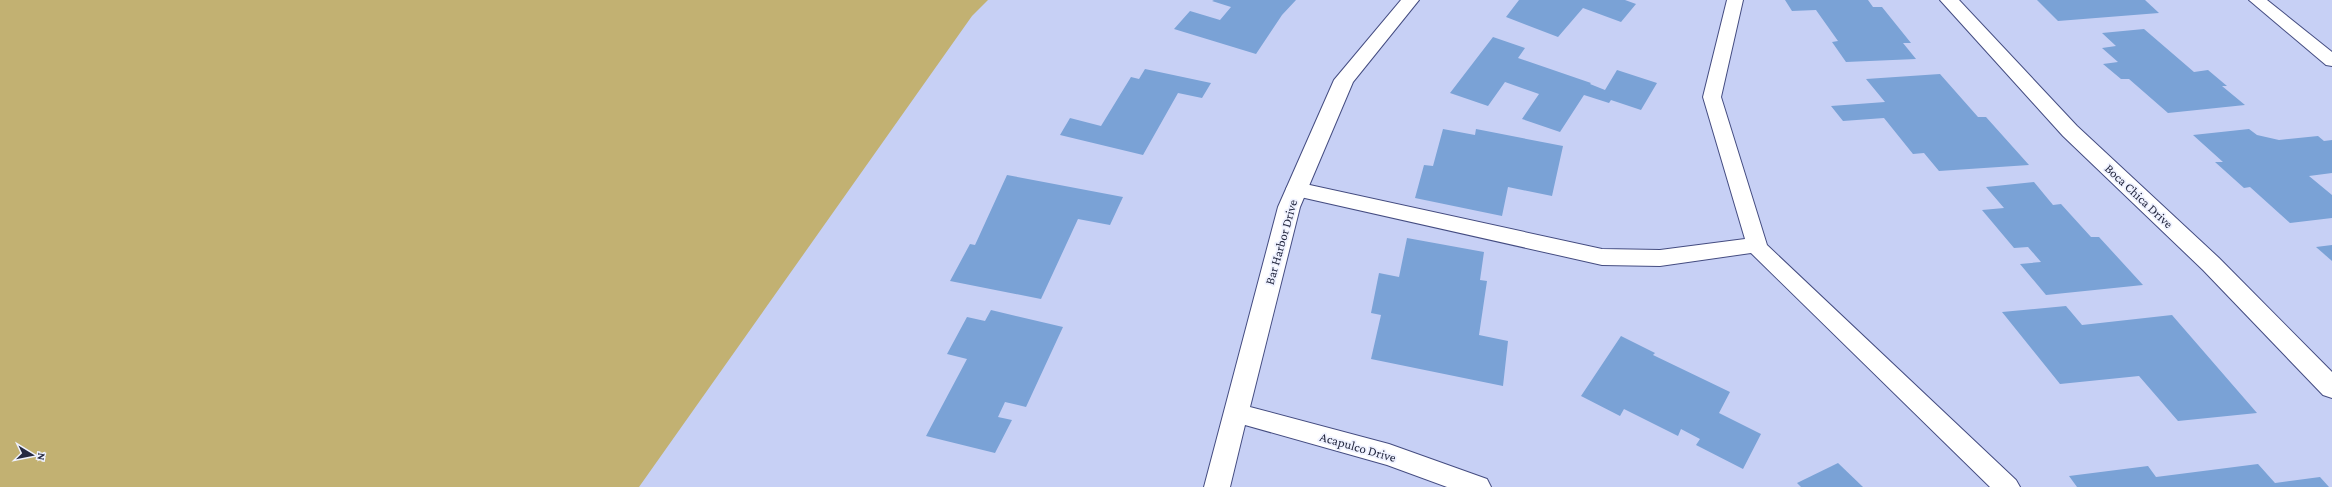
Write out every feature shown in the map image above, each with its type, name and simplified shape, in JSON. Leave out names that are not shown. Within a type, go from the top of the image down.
[{"type":"street","name":"Bar Harbor Drive","points":[[1217,487],[1288,207],[1344,80],[1410,0]]},
{"type":"street","name":"Boca Chica Drive","points":[[1949,0],[2070,131],[2211,264],[2332,388]]},
{"type":"street","name":"Acapulco Drive","points":[[1237,413],[1389,455],[1478,487]]},
{"type":"lane","points":[[1735,0],[1712,97],[1758,248],[2007,487]]},
{"type":"lane","points":[[2257,0],[2332,61]]},
{"type":"lane","points":[[1296,189],[1608,258],[1645,259],[1704,254],[1757,245]]},
{"type":"shaded area","points":[[0,0],[988,0],[972,16],[639,487],[0,487]]},
{"type":"building","points":[[1296,0],[1282,15],[1256,54],[1174,29],[1190,11],[1220,20],[1231,7],[1212,1]]},
{"type":"building","points":[[1519,0],[1625,0],[1636,4],[1621,22],[1583,8],[1558,37],[1506,17]]},
{"type":"building","points":[[1785,0],[1868,0],[1873,7],[1882,7],[1911,43],[1903,43],[1916,59],[1846,62],[1832,42],[1838,41],[1816,10],[1792,11]]},
{"type":"building","points":[[2037,0],[2145,0],[2159,13],[2058,21]]},
{"type":"building","points":[[2144,29],[2194,72],[2208,70],[2227,86],[2222,86],[2245,105],[2168,113],[2129,79],[2121,79],[2103,64],[2118,62],[2102,48],[2116,46],[2102,33]]},
{"type":"building","points":[[1493,37],[1525,48],[1518,58],[1591,83],[1590,84],[1605,90],[1617,70],[1657,83],[1641,110],[1611,100],[1609,103],[1584,95],[1560,132],[1522,119],[1539,94],[1505,82],[1488,106],[1450,93]]},
{"type":"building","points":[[1145,69],[1211,83],[1202,98],[1178,93],[1143,155],[1060,135],[1070,118],[1101,126],[1131,77],[1139,79]]},
{"type":"building","points":[[1940,74],[1978,117],[1986,117],[2029,165],[1939,171],[1924,153],[1913,154],[1884,118],[1843,121],[1831,106],[1885,102],[1866,79]]},
{"type":"building","points":[[1443,129],[1475,135],[1476,129],[1563,146],[1552,196],[1508,187],[1502,216],[1415,198],[1424,165],[1433,166]]},
{"type":"building","points":[[2249,129],[2257,135],[2279,140],[2318,136],[2324,141],[2332,140],[2332,173],[2309,176],[2332,195],[2332,218],[2290,223],[2250,187],[2244,188],[2215,162],[2223,162],[2193,135]]},
{"type":"building","points":[[1007,175],[1123,197],[1110,225],[1078,219],[1041,299],[950,281],[970,244],[975,245]]},
{"type":"building","points":[[2034,182],[2053,205],[2061,204],[2091,237],[2099,237],[2143,285],[2046,295],[2020,264],[2041,262],[2028,247],[2014,248],[1982,210],[2004,208],[1986,187]]},
{"type":"building","points":[[1407,238],[1484,252],[1480,280],[1487,281],[1479,335],[1508,341],[1503,386],[1371,359],[1381,315],[1371,313],[1379,273],[1399,277]]},
{"type":"building","points":[[2332,245],[2332,261],[2316,247]]},
{"type":"building","points":[[2066,306],[2082,325],[2172,315],[2257,413],[2178,421],[2139,376],[2060,384],[2002,312]]},
{"type":"building","points":[[991,310],[1063,327],[1026,407],[1005,402],[998,417],[1012,420],[995,453],[926,436],[967,359],[947,354],[967,317],[985,321]]},
{"type":"building","points":[[1621,336],[1655,353],[1653,355],[1730,392],[1719,413],[1761,434],[1743,469],[1696,445],[1700,439],[1681,429],[1678,436],[1624,409],[1620,416],[1581,396]]},
{"type":"building","points":[[1838,463],[1863,487],[1801,487],[1797,483]]},
{"type":"building","points":[[2258,464],[2275,483],[2320,477],[2329,487],[2077,487],[2069,476],[2148,466],[2156,477]]}]
